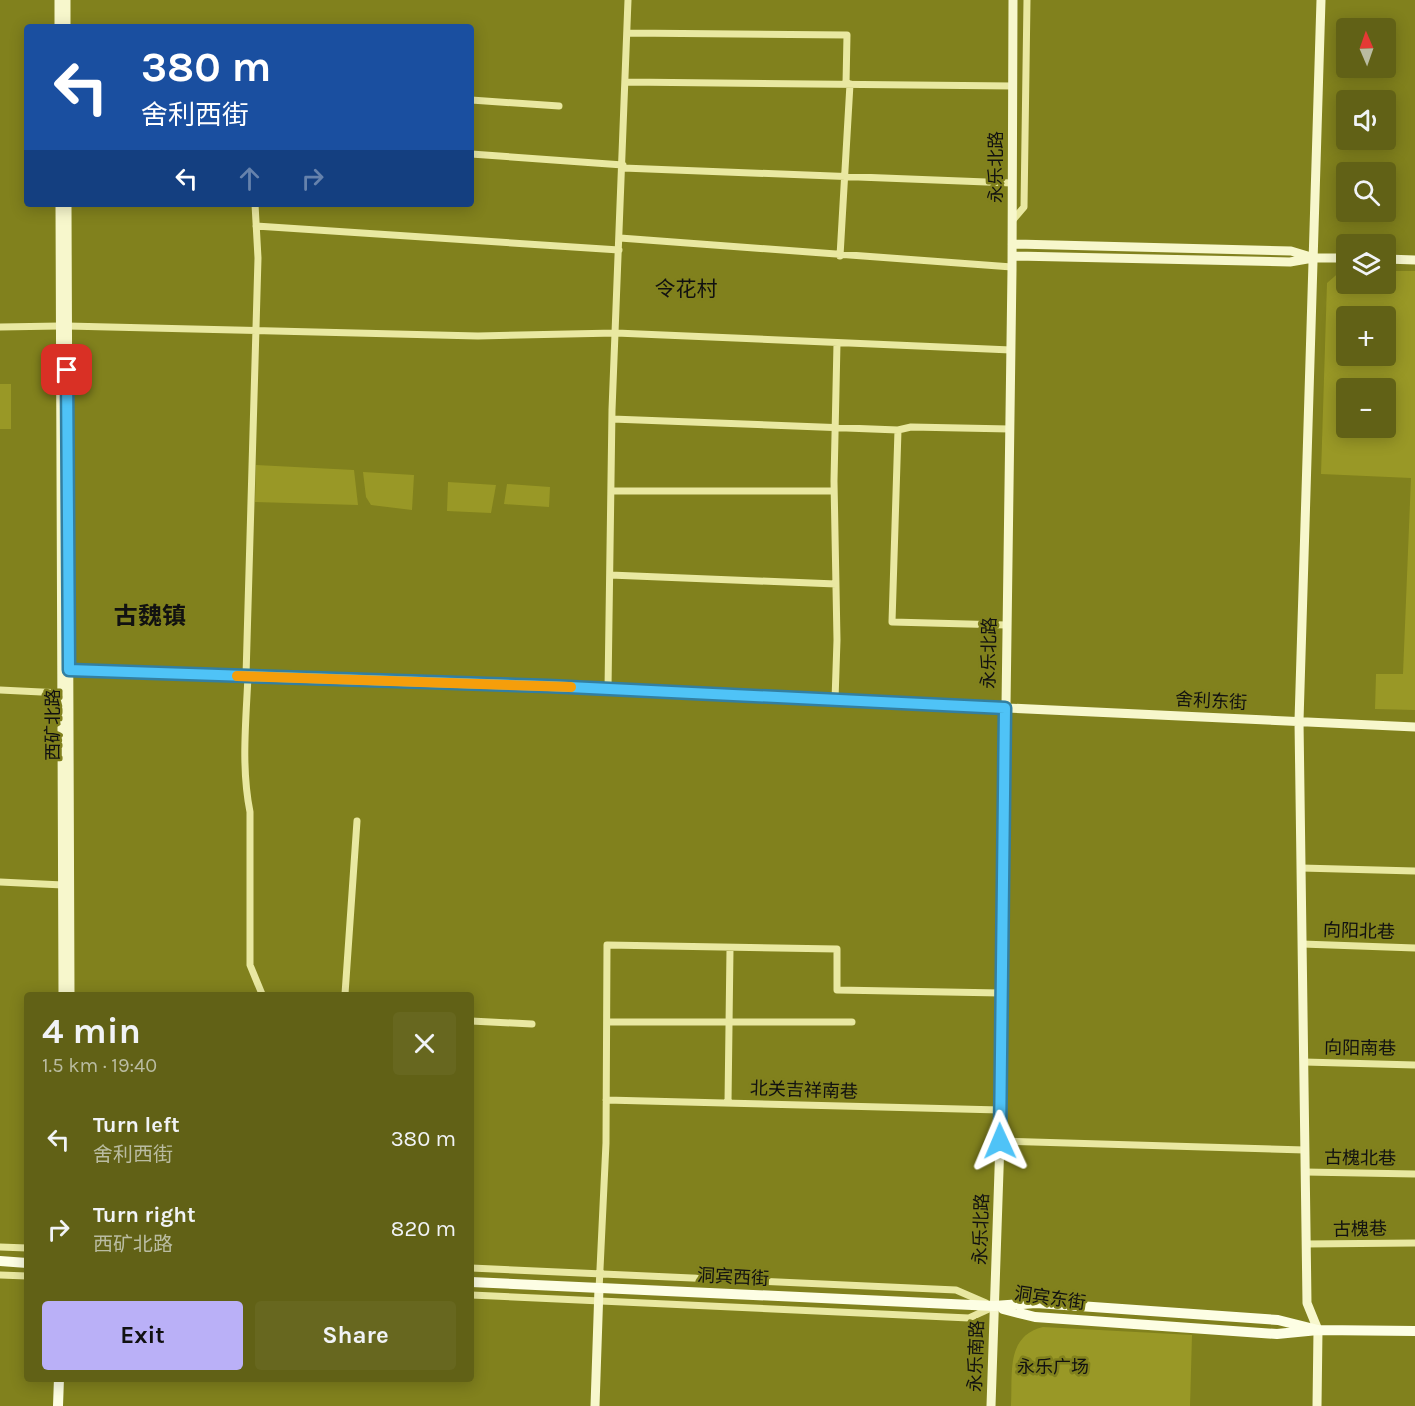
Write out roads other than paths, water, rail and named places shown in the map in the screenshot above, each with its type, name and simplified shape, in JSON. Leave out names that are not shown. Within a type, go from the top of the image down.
[{"type":"main road","points":[[0,1261],[24,1263]]},
{"type":"main road","name":"洞宾西街","points":[[474,1282],[599,1293],[994,1306]]},
{"type":"main road","name":"洞宾东街","points":[[994,1306],[1035,1317],[1277,1334],[1318,1330],[1415,1331]]},
{"type":"main road","points":[[58,1406],[59,1382]]},
{"type":"street","points":[[59,0],[59,24]]},
{"type":"street","points":[[66,0],[66,24]]},
{"type":"street","points":[[608,689],[612,419],[628,0]]},
{"type":"street","name":"永乐北路","points":[[994,1306],[1000,1141],[1012,267],[1013,0]]},
{"type":"street","points":[[1012,221],[1024,207],[1027,0]]},
{"type":"street","points":[[1317,1406],[1318,1330],[1307,1303],[1299,721],[1321,0]]},
{"type":"street","points":[[627,33],[847,35],[848,84],[840,256]]},
{"type":"street","points":[[626,82],[1013,86]]},
{"type":"street","points":[[474,100],[559,106]]},
{"type":"street","points":[[474,154],[623,166],[1012,183]]},
{"type":"street","name":"西矿北路","points":[[60,207],[69,670],[70,992]]},
{"type":"street","name":"西矿北路","points":[[63,992],[62,693],[67,207]]},
{"type":"street","points":[[255,207],[256,330],[245,788],[250,812],[250,964],[261,992]]},
{"type":"street","points":[[256,226],[619,250]]},
{"type":"street","points":[[620,238],[1012,267]]},
{"type":"street","points":[[1012,244],[1291,251],[1313,258]]},
{"type":"street","points":[[1012,255],[1290,262],[1313,258],[1336,258]]},
{"type":"street","points":[[1396,259],[1415,260]]},
{"type":"street","points":[[0,327],[64,326],[478,336],[616,333],[1011,350]]},
{"type":"street","points":[[835,700],[834,491],[837,343]]},
{"type":"street","points":[[612,419],[898,430],[911,427],[1010,429]]},
{"type":"street","points":[[898,430],[892,622],[1006,625]]},
{"type":"street","points":[[611,491],[834,491]]},
{"type":"street","points":[[610,575],[836,584]]},
{"type":"street","name":"舍利东街","points":[[69,670],[608,689],[1415,727]]},
{"type":"street","points":[[0,690],[62,693]]},
{"type":"street","points":[[345,992],[357,821]]},
{"type":"street","points":[[1301,868],[1415,871]]},
{"type":"street","points":[[0,882],[63,885]]},
{"type":"street","name":"向阳北巷","points":[[1302,944],[1415,948]]},
{"type":"street","points":[[595,1406],[606,1100],[608,945],[730,949],[837,949],[837,990],[1001,993]]},
{"type":"street","points":[[728,1103],[730,949]]},
{"type":"street","points":[[474,1021],[532,1024]]},
{"type":"street","points":[[608,1022],[852,1022]]},
{"type":"street","name":"向阳南巷","points":[[1304,1062],[1415,1065]]},
{"type":"street","name":"北关吉祥南巷","points":[[606,1100],[1000,1110]]},
{"type":"street","points":[[1000,1141],[1305,1150]]},
{"type":"street","name":"古槐北巷","points":[[1305,1172],[1415,1174]]},
{"type":"street","name":"古槐巷","points":[[1306,1244],[1415,1243]]},
{"type":"street","points":[[0,1247],[24,1248]]},
{"type":"street","points":[[474,1268],[956,1290],[994,1306]]},
{"type":"street","points":[[0,1275],[24,1276]]},
{"type":"street","points":[[474,1295],[599,1293]]},
{"type":"street","name":"永乐南路","points":[[991,1406],[994,1306]]},
{"type":"district","name":"令花村","points":[[686,289]]},
{"type":"district","name":"古魏镇","points":[[150,616]]},
{"type":"park label","name":"永乐广场","points":[[1053,1367]]}]
